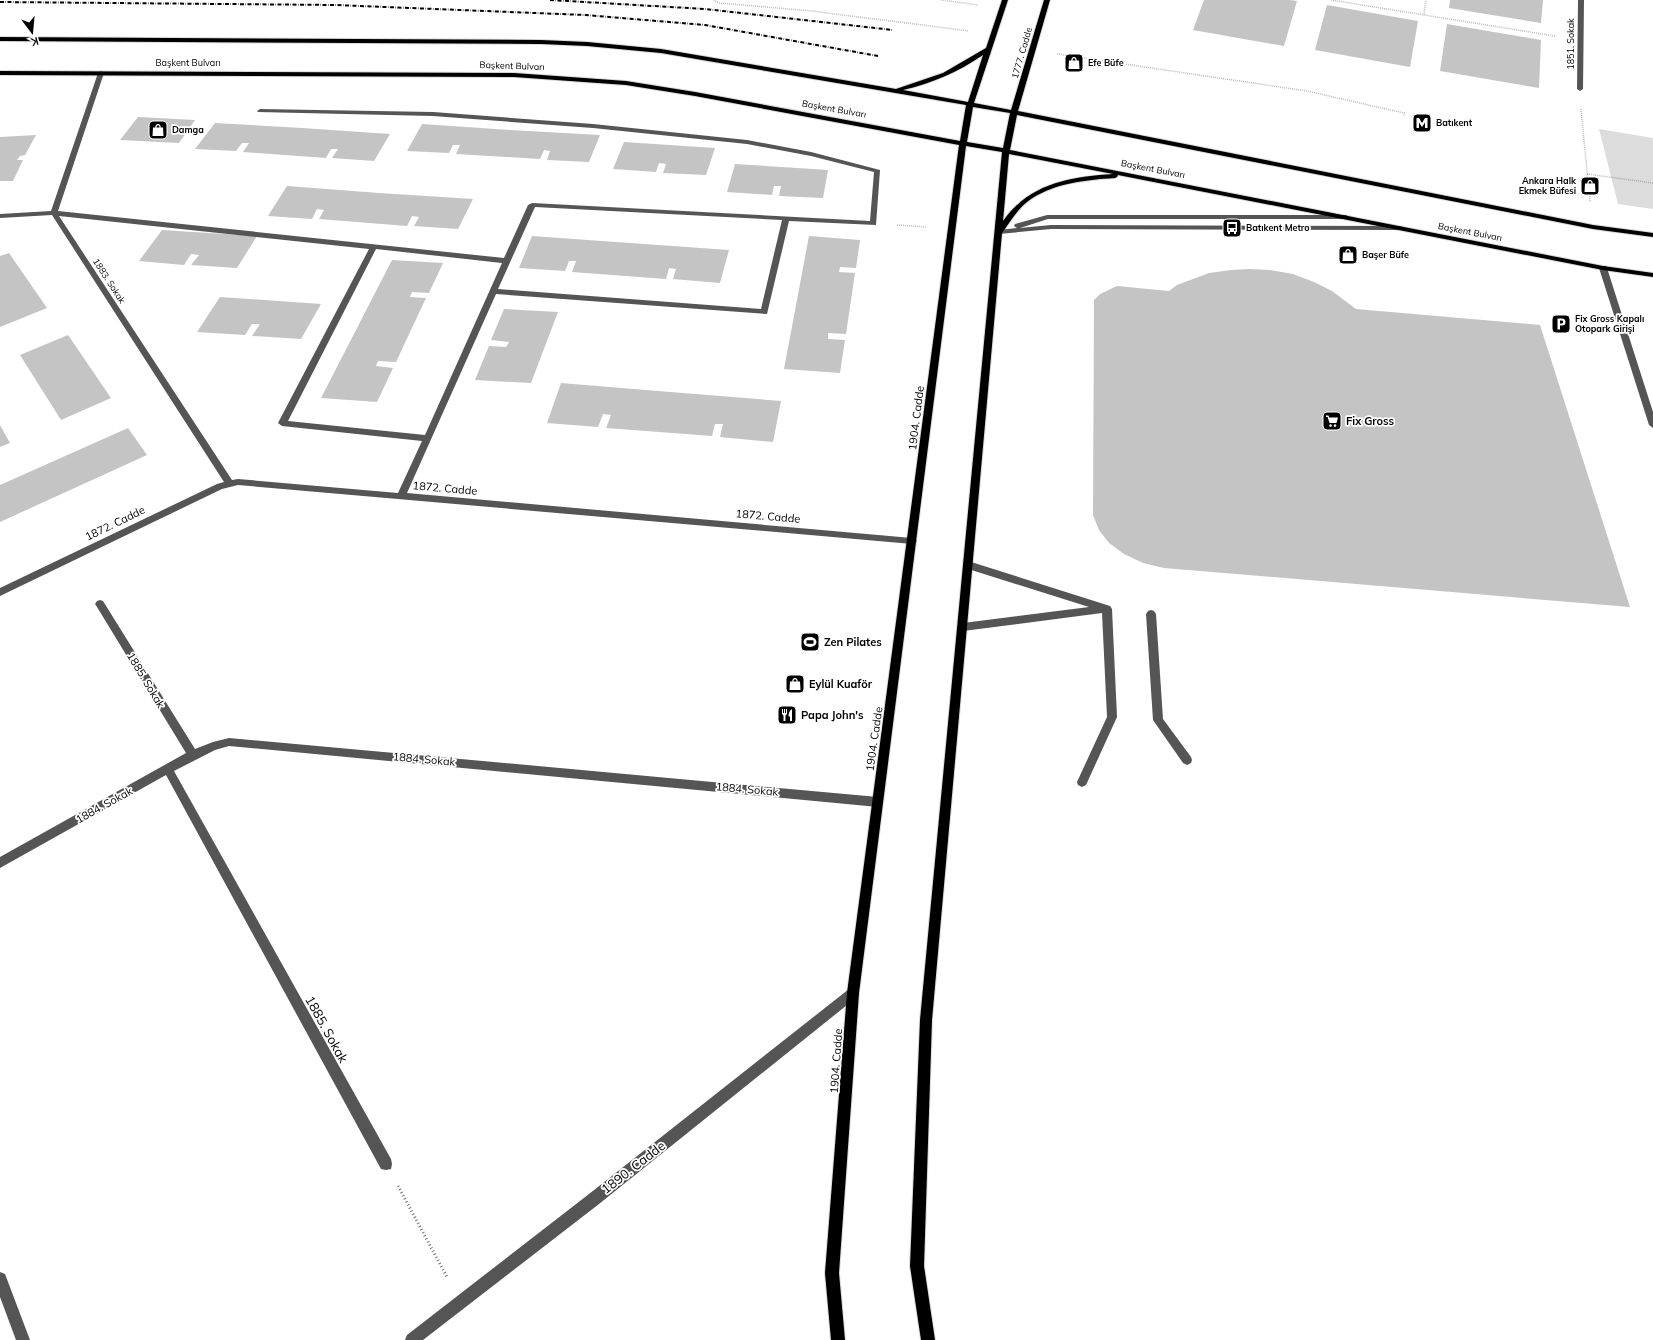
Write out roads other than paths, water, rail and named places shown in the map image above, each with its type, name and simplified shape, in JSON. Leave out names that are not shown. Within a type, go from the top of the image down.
[{"type":"main road","points":[[970,104],[1005,0]]},
{"type":"main road","name":"1777. Cadde","points":[[1006,151],[1014,112],[1047,0]]},
{"type":"main road","points":[[0,39],[487,41],[587,44],[627,47],[690,55],[1014,112],[1593,227],[1653,235]]},
{"type":"main road","points":[[893,90],[932,81],[959,68],[987,50]]},
{"type":"main road","name":"Başkent Bulvarı","points":[[0,73],[514,75],[594,80],[659,88],[963,143],[1603,268],[1653,275]]},
{"type":"main road","name":"1904. Cadde","points":[[838,1340],[832,1273],[853,993],[963,143],[970,104]]},
{"type":"main road","points":[[928,1340],[917,1266],[926,1020],[1006,151]]},
{"type":"main road","points":[[999,232],[1015,210],[1026,199],[1043,189],[1086,179],[1130,175]]},
{"type":"street","name":"1851. Sokak","points":[[1580,89],[1581,0]]},
{"type":"street","points":[[54,213],[101,73]]},
{"type":"street","points":[[260,111],[440,115],[593,126],[747,142],[811,154],[878,171],[873,223],[532,205],[401,497]]},
{"type":"street","points":[[0,216],[54,213],[507,261]]},
{"type":"street","name":"1883. Sokak","points":[[54,213],[229,483]]},
{"type":"street","points":[[999,232],[1047,217],[1346,217]]},
{"type":"street","points":[[493,292],[764,312],[786,218]]},
{"type":"street","points":[[999,232],[1051,227],[1400,228]]},
{"type":"street","points":[[374,247],[282,424],[427,438]]},
{"type":"street","points":[[1603,268],[1653,425]]},
{"type":"street","name":"1872. Cadde","points":[[0,592],[229,483],[238,482],[912,541]]},
{"type":"street","points":[[968,565],[1107,609]]},
{"type":"street","name":"1885. Sokak","points":[[100,604],[193,755]]},
{"type":"street","points":[[963,627],[1107,609]]},
{"type":"street","points":[[1082,782],[1112,717],[1107,609]]},
{"type":"street","points":[[1151,614],[1158,720],[1186,760]]},
{"type":"street","name":"1884. Sokak","points":[[0,863],[193,755],[217,745],[229,742],[878,802]]},
{"type":"street","name":"1885. Sokak","points":[[168,769],[386,1164]]},
{"type":"street","name":"1890. Cadde","points":[[412,1340],[594,1199],[853,993]]},
{"type":"street","points":[[0,1279],[23,1340]]},
{"type":"railway","points":[[550,0],[705,9],[893,30]]},
{"type":"railway","points":[[0,2],[335,5],[585,15],[705,25],[878,56]]},
{"type":"place","name":"Efe Büfe","points":[[1074,63]]},
{"type":"place","name":"Batıkent","points":[[1422,123]]},
{"type":"place","name":"Damga","points":[[158,130]]},
{"type":"place","name":"Ankara Halk Ekmek Büfesi","points":[[1590,186]]},
{"type":"place","name":"Batıkent Metro","points":[[1232,228]]},
{"type":"place","name":"Başer Büfe","points":[[1348,255]]},
{"type":"place","name":"Fix Gross Kapalı Otopark Girişi","points":[[1561,324]]},
{"type":"place","name":"Fix Gross","points":[[1332,421]]},
{"type":"place","name":"Zen Pilates","points":[[810,642]]},
{"type":"place","name":"Eylül Kuaför","points":[[795,684]]},
{"type":"place","name":"Papa John's","points":[[787,715]]}]
